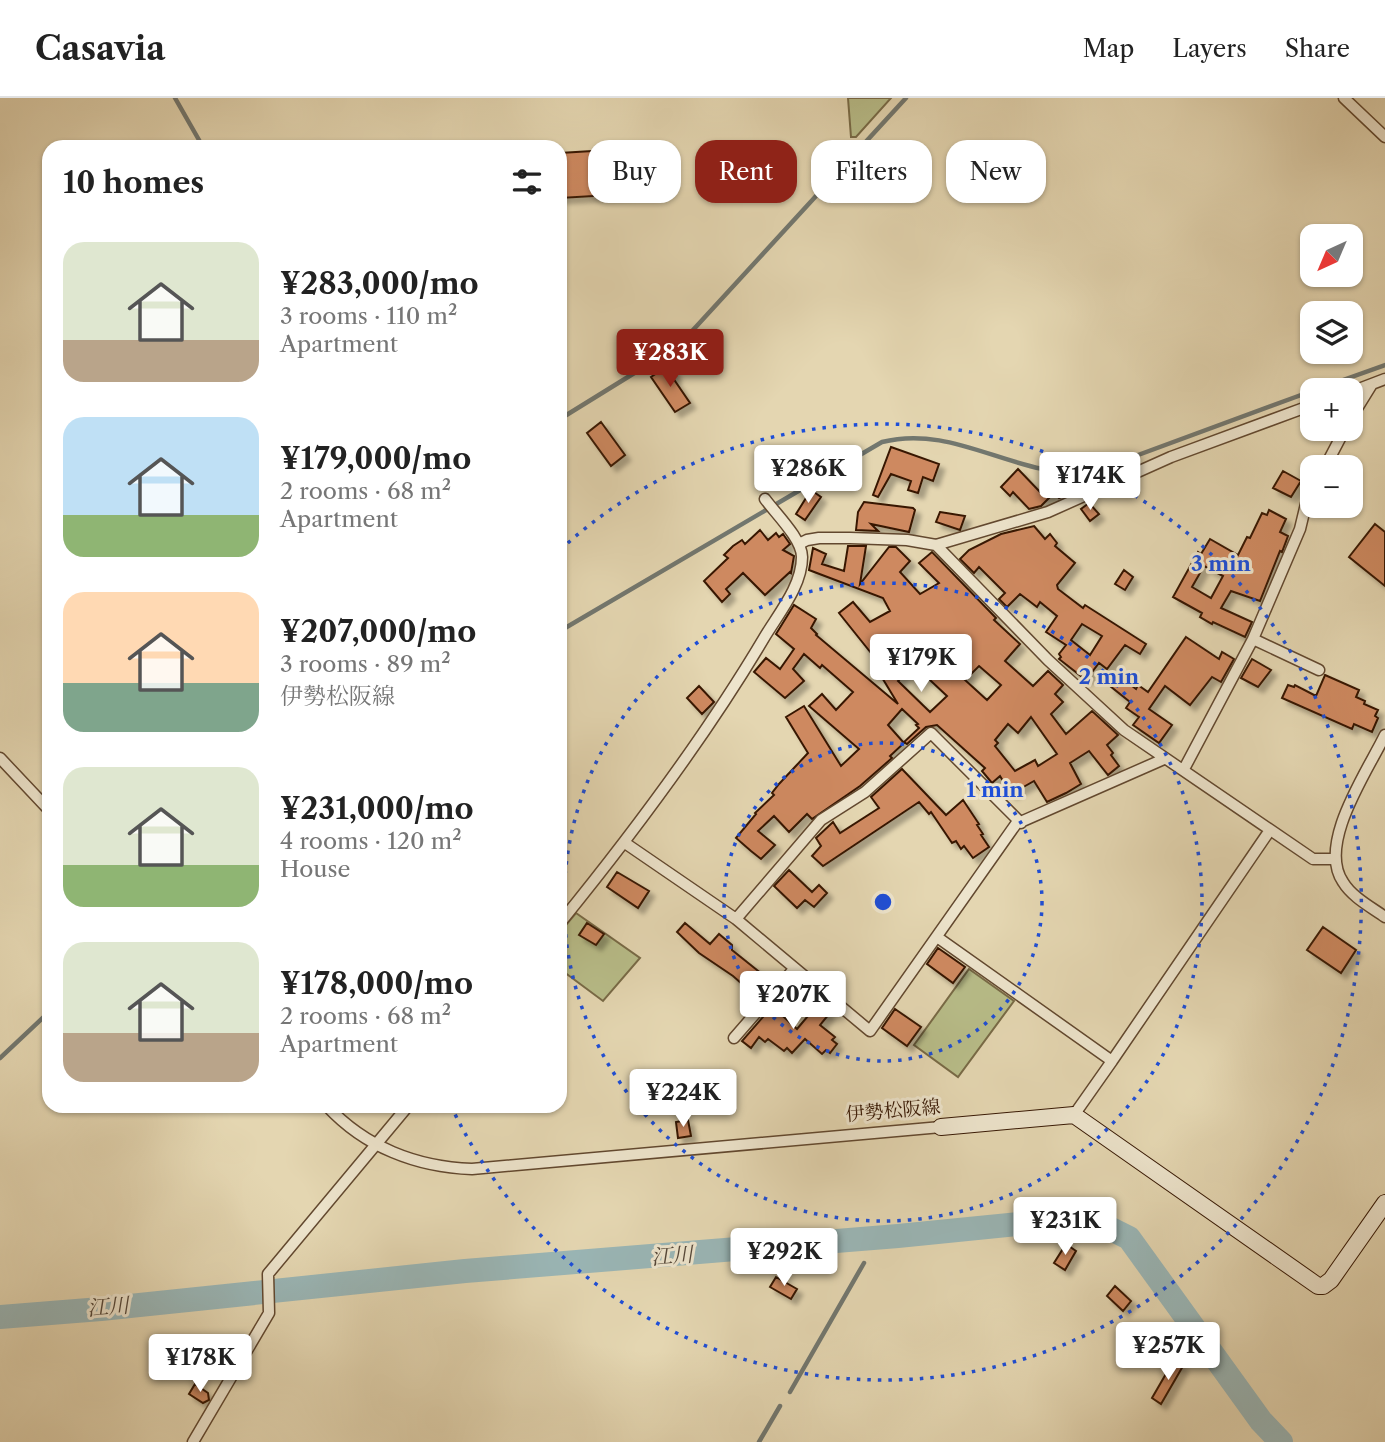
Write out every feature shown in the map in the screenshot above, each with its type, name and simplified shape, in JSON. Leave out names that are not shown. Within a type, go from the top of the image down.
[{"type":"street","points":[[1344,98],[1385,137]]},
{"type":"street","points":[[1363,387],[1385,379]]},
{"type":"street","points":[[1363,399],[1372,384]]},
{"type":"street","points":[[800,544],[819,538],[850,538],[907,540],[936,545],[1036,516],[1171,457],[1300,409]]},
{"type":"street","points":[[567,914],[668,786],[740,679],[796,584],[801,564],[800,544],[769,504]]},
{"type":"street","points":[[1184,769],[1253,639],[1303,518]]},
{"type":"street","points":[[936,545],[1048,660],[1124,730],[1313,859],[1335,859]]},
{"type":"street","points":[[1253,639],[1319,670]]},
{"type":"street","points":[[736,919],[821,820],[865,792],[931,733],[1021,823]]},
{"type":"street","points":[[1385,736],[1338,830],[1335,859],[1342,881],[1350,891],[1385,917]]},
{"type":"street","points":[[0,758],[42,803]]},
{"type":"street","points":[[625,843],[736,919],[870,1031],[1016,824],[1164,759]]},
{"type":"street","points":[[1270,830],[1074,1115],[1318,1286],[1331,1280],[1385,1203]]},
{"type":"street","points":[[937,937],[1112,1061]]},
{"type":"street","points":[[734,1038],[794,969]]},
{"type":"street","name":"伊勢松阪線","points":[[334,1113],[357,1135],[375,1145],[425,1163],[446,1168],[472,1169],[1074,1115]]},
{"type":"street","points":[[193,1442],[269,1313],[268,1274],[402,1113]]},
{"type":"green space","points":[[848,98],[891,98],[856,137],[851,137]]},
{"type":"green space","points":[[576,913],[640,958],[603,1001],[567,974],[567,924]]},
{"type":"green space","points":[[969,969],[1014,1001],[958,1077],[914,1045]]},
{"type":"building","points":[[588,151],[588,196],[567,198],[567,153]]},
{"type":"building","points":[[669,365],[676,376],[673,378],[690,403],[675,412],[651,377]]},
{"type":"building","points":[[601,422],[625,455],[611,466],[587,433]]},
{"type":"building","points":[[891,447],[939,464],[933,481],[923,477],[918,493],[908,490],[911,481],[891,474],[878,497],[873,495]]},
{"type":"building","points":[[1018,469],[1040,492],[1065,480],[1076,491],[1059,498],[1054,493],[1041,506],[1029,509],[1013,492],[1010,496],[1001,487]]},
{"type":"building","points":[[1283,471],[1300,480],[1291,497],[1273,488]]},
{"type":"building","points":[[811,490],[821,497],[805,520],[796,514]]},
{"type":"building","points":[[864,502],[913,508],[915,510],[909,532],[871,524],[878,531],[856,530],[858,512]]},
{"type":"building","points":[[1089,503],[1099,514],[1090,521],[1081,509]]},
{"type":"building","points":[[1269,510],[1286,519],[1280,532],[1288,536],[1260,601],[1231,591],[1221,608],[1252,622],[1245,637],[1213,622],[1212,624],[1200,617],[1202,613],[1173,597],[1198,552],[1201,554],[1210,539],[1238,555],[1262,513],[1267,515]],"holes":[[[1204,566],[1223,576],[1211,598],[1192,587]]]},
{"type":"building","points":[[940,512],[965,516],[960,530],[936,522]]},
{"type":"building","points":[[1375,524],[1385,532],[1385,586],[1349,557]]},
{"type":"building","points":[[1034,526],[1045,539],[1050,534],[1057,543],[1055,546],[1075,563],[1057,585],[1058,589],[1083,608],[1085,605],[1146,644],[1140,654],[1125,645],[1107,669],[1099,663],[1086,680],[1059,659],[1059,654],[1066,645],[1046,632],[1057,616],[1040,602],[1037,607],[1020,594],[1007,607],[999,599],[1005,593],[979,567],[974,573],[960,559],[969,550],[1001,534]],"holes":[[[1082,624],[1102,636],[1090,655],[1071,640]]]},
{"type":"building","points":[[760,530],[768,540],[776,533],[779,537],[783,534],[790,544],[783,550],[794,556],[791,573],[765,595],[743,573],[726,589],[730,594],[722,602],[704,581],[728,558],[724,555],[733,546],[742,540],[745,544]]},
{"type":"building","points":[[848,546],[866,546],[860,584],[889,547],[896,547],[910,561],[900,572],[920,594],[939,583],[919,563],[932,552],[996,618],[994,620],[1020,644],[1005,661],[1033,686],[1048,671],[1063,685],[1055,694],[1063,702],[1051,714],[1066,734],[1092,711],[1118,735],[1107,745],[1119,766],[1108,775],[1089,751],[1070,763],[1081,784],[1066,793],[1047,802],[1034,781],[1011,794],[1000,776],[992,783],[982,771],[985,768],[937,725],[926,727],[907,744],[904,742],[919,728],[902,709],[888,725],[904,743],[890,756],[892,758],[860,786],[812,819],[807,814],[789,832],[774,816],[758,831],[775,845],[761,859],[736,838],[808,753],[786,717],[804,706],[841,766],[859,749],[809,706],[822,694],[836,710],[853,692],[822,665],[820,668],[804,654],[793,669],[804,681],[785,698],[754,672],[766,658],[780,669],[794,649],[776,634],[794,605],[816,619],[811,628],[816,635],[898,704],[875,666],[879,663],[839,613],[853,602],[870,622],[890,611],[883,598],[809,570],[813,548],[826,554],[822,564],[844,571]],"holes":[[[914,665],[947,696],[930,712],[898,681]],[[979,666],[1001,685],[987,700],[965,680]],[[1031,717],[1057,754],[1038,766],[1035,760],[1015,771],[995,746],[998,743],[995,740],[1008,724],[1018,733]]]},
{"type":"building","points":[[1124,570],[1133,577],[1125,590],[1115,584]]},
{"type":"building","points":[[1186,637],[1219,659],[1222,652],[1234,659],[1221,682],[1212,677],[1190,705],[1165,686],[1149,709],[1172,725],[1159,743],[1133,725],[1139,717],[1126,708],[1130,702],[1110,686],[1118,675],[1136,689],[1138,685],[1148,692]]},
{"type":"building","points":[[1252,659],[1271,670],[1258,687],[1241,678]]},
{"type":"building","points":[[1325,675],[1359,690],[1356,697],[1378,710],[1375,716],[1378,718],[1372,732],[1354,724],[1352,729],[1282,698],[1288,685],[1295,685],[1316,696]]},
{"type":"building","points":[[699,686],[714,702],[702,714],[687,698]]},
{"type":"building","points":[[902,769],[946,815],[963,800],[979,824],[977,825],[983,834],[981,835],[989,847],[973,858],[964,846],[961,849],[956,841],[952,843],[931,812],[929,814],[919,802],[823,866],[812,856],[821,846],[816,838],[833,822],[840,833],[879,808],[871,797]]},
{"type":"building","points":[[789,870],[812,892],[819,885],[827,893],[814,907],[805,900],[797,908],[774,886]]},
{"type":"building","points":[[617,872],[649,891],[638,908],[607,887]]},
{"type":"building","points":[[587,923],[604,934],[596,945],[579,935]]},
{"type":"building","points":[[685,923],[710,944],[719,934],[732,945],[732,950],[772,982],[758,998],[733,976],[699,953],[677,932]]},
{"type":"building","points":[[1323,927],[1356,950],[1341,973],[1307,950]]},
{"type":"building","points":[[938,948],[965,967],[953,983],[927,964]]},
{"type":"building","points":[[784,993],[786,994],[774,1008],[797,1029],[818,1004],[829,1014],[820,1025],[835,1037],[832,1040],[837,1044],[830,1053],[826,1050],[822,1054],[805,1039],[792,1053],[787,1048],[784,1051],[768,1039],[765,1042],[759,1037],[751,1048],[742,1041]]},
{"type":"building","points":[[895,1009],[921,1027],[907,1046],[882,1028]]},
{"type":"building","points":[[688,1120],[691,1136],[678,1138],[676,1122]]},
{"type":"building","points":[[1066,1244],[1076,1251],[1065,1270],[1054,1263]]},
{"type":"building","points":[[776,1277],[797,1289],[791,1299],[770,1287]]},
{"type":"building","points":[[1115,1286],[1131,1301],[1123,1311],[1107,1296]]},
{"type":"building","points":[[1174,1360],[1183,1366],[1161,1404],[1152,1398]]},
{"type":"building","points":[[195,1384],[208,1393],[209,1400],[203,1403],[189,1394]]},
{"type":"waterway","points":[[175,98],[199,140]]},
{"type":"waterway","points":[[682,342],[906,98]]},
{"type":"waterway","points":[[567,415],[670,351]]},
{"type":"waterway","points":[[1349,378],[1385,365]]},
{"type":"waterway","points":[[567,627],[882,442],[909,438],[935,440],[1038,468],[1092,472],[1300,395]]},
{"type":"waterway","points":[[0,1058],[42,1019]]},
{"type":"waterway","name":"江川","points":[[0,1317],[465,1271],[898,1236],[1068,1219],[1099,1223],[1129,1238],[1261,1421],[1281,1442]]},
{"type":"waterway","points":[[790,1392],[864,1263]]},
{"type":"waterway","points":[[759,1442],[780,1406]]}]
